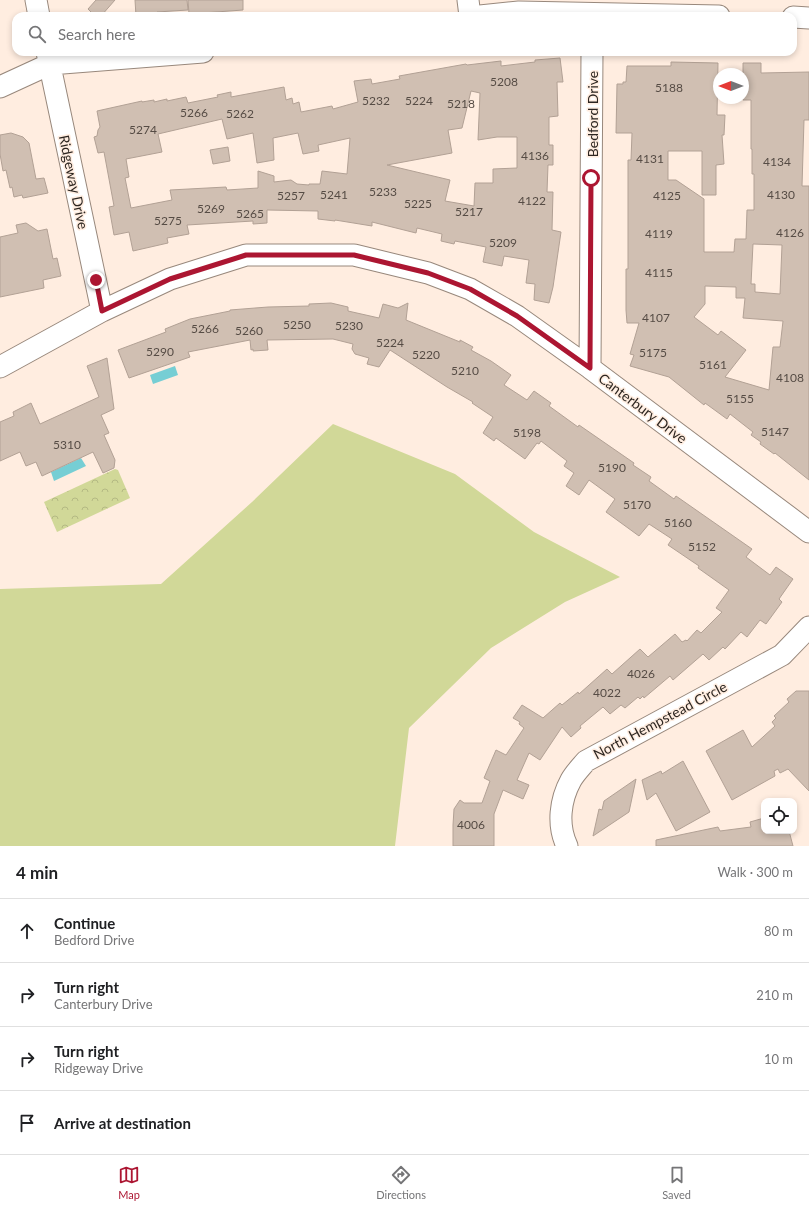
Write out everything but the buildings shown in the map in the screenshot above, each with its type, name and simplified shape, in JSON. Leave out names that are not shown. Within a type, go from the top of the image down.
[{"type":"street","points":[[36,0],[38,12]]},
{"type":"street","points":[[468,0],[470,12]]},
{"type":"street","points":[[797,17],[809,18]]},
{"type":"street","points":[[0,87],[48,58],[100,56]]},
{"type":"street","name":"Bedford Drive","points":[[590,368],[592,56]]},
{"type":"street","name":"Ridgeway Drive","points":[[48,58],[102,311]]},
{"type":"street","name":"Canterbury Drive","points":[[0,368],[102,311],[170,279],[246,255],[354,255],[428,273],[470,289],[517,316],[590,368],[809,532]]},
{"type":"street","name":"North Hempstead Circle","points":[[567,846],[560,818],[562,800],[571,780],[586,760],[782,655],[809,627]]},
{"type":"green space","points":[[333,424],[455,474],[534,532],[620,577],[565,602],[491,648],[409,728],[395,846],[0,846],[0,589],[161,584],[252,502]]},
{"type":"green space","points":[[115,469],[118,470],[130,498],[57,532],[44,502]]},
{"type":"water","points":[[175,366],[178,375],[153,384],[150,375]]},
{"type":"water","points":[[81,458],[86,466],[54,481],[51,472]]},
{"type":"route","points":[[96,280],[102,311],[170,279],[246,255],[354,255],[428,273],[470,289],[517,316],[590,368],[591,178]]}]
